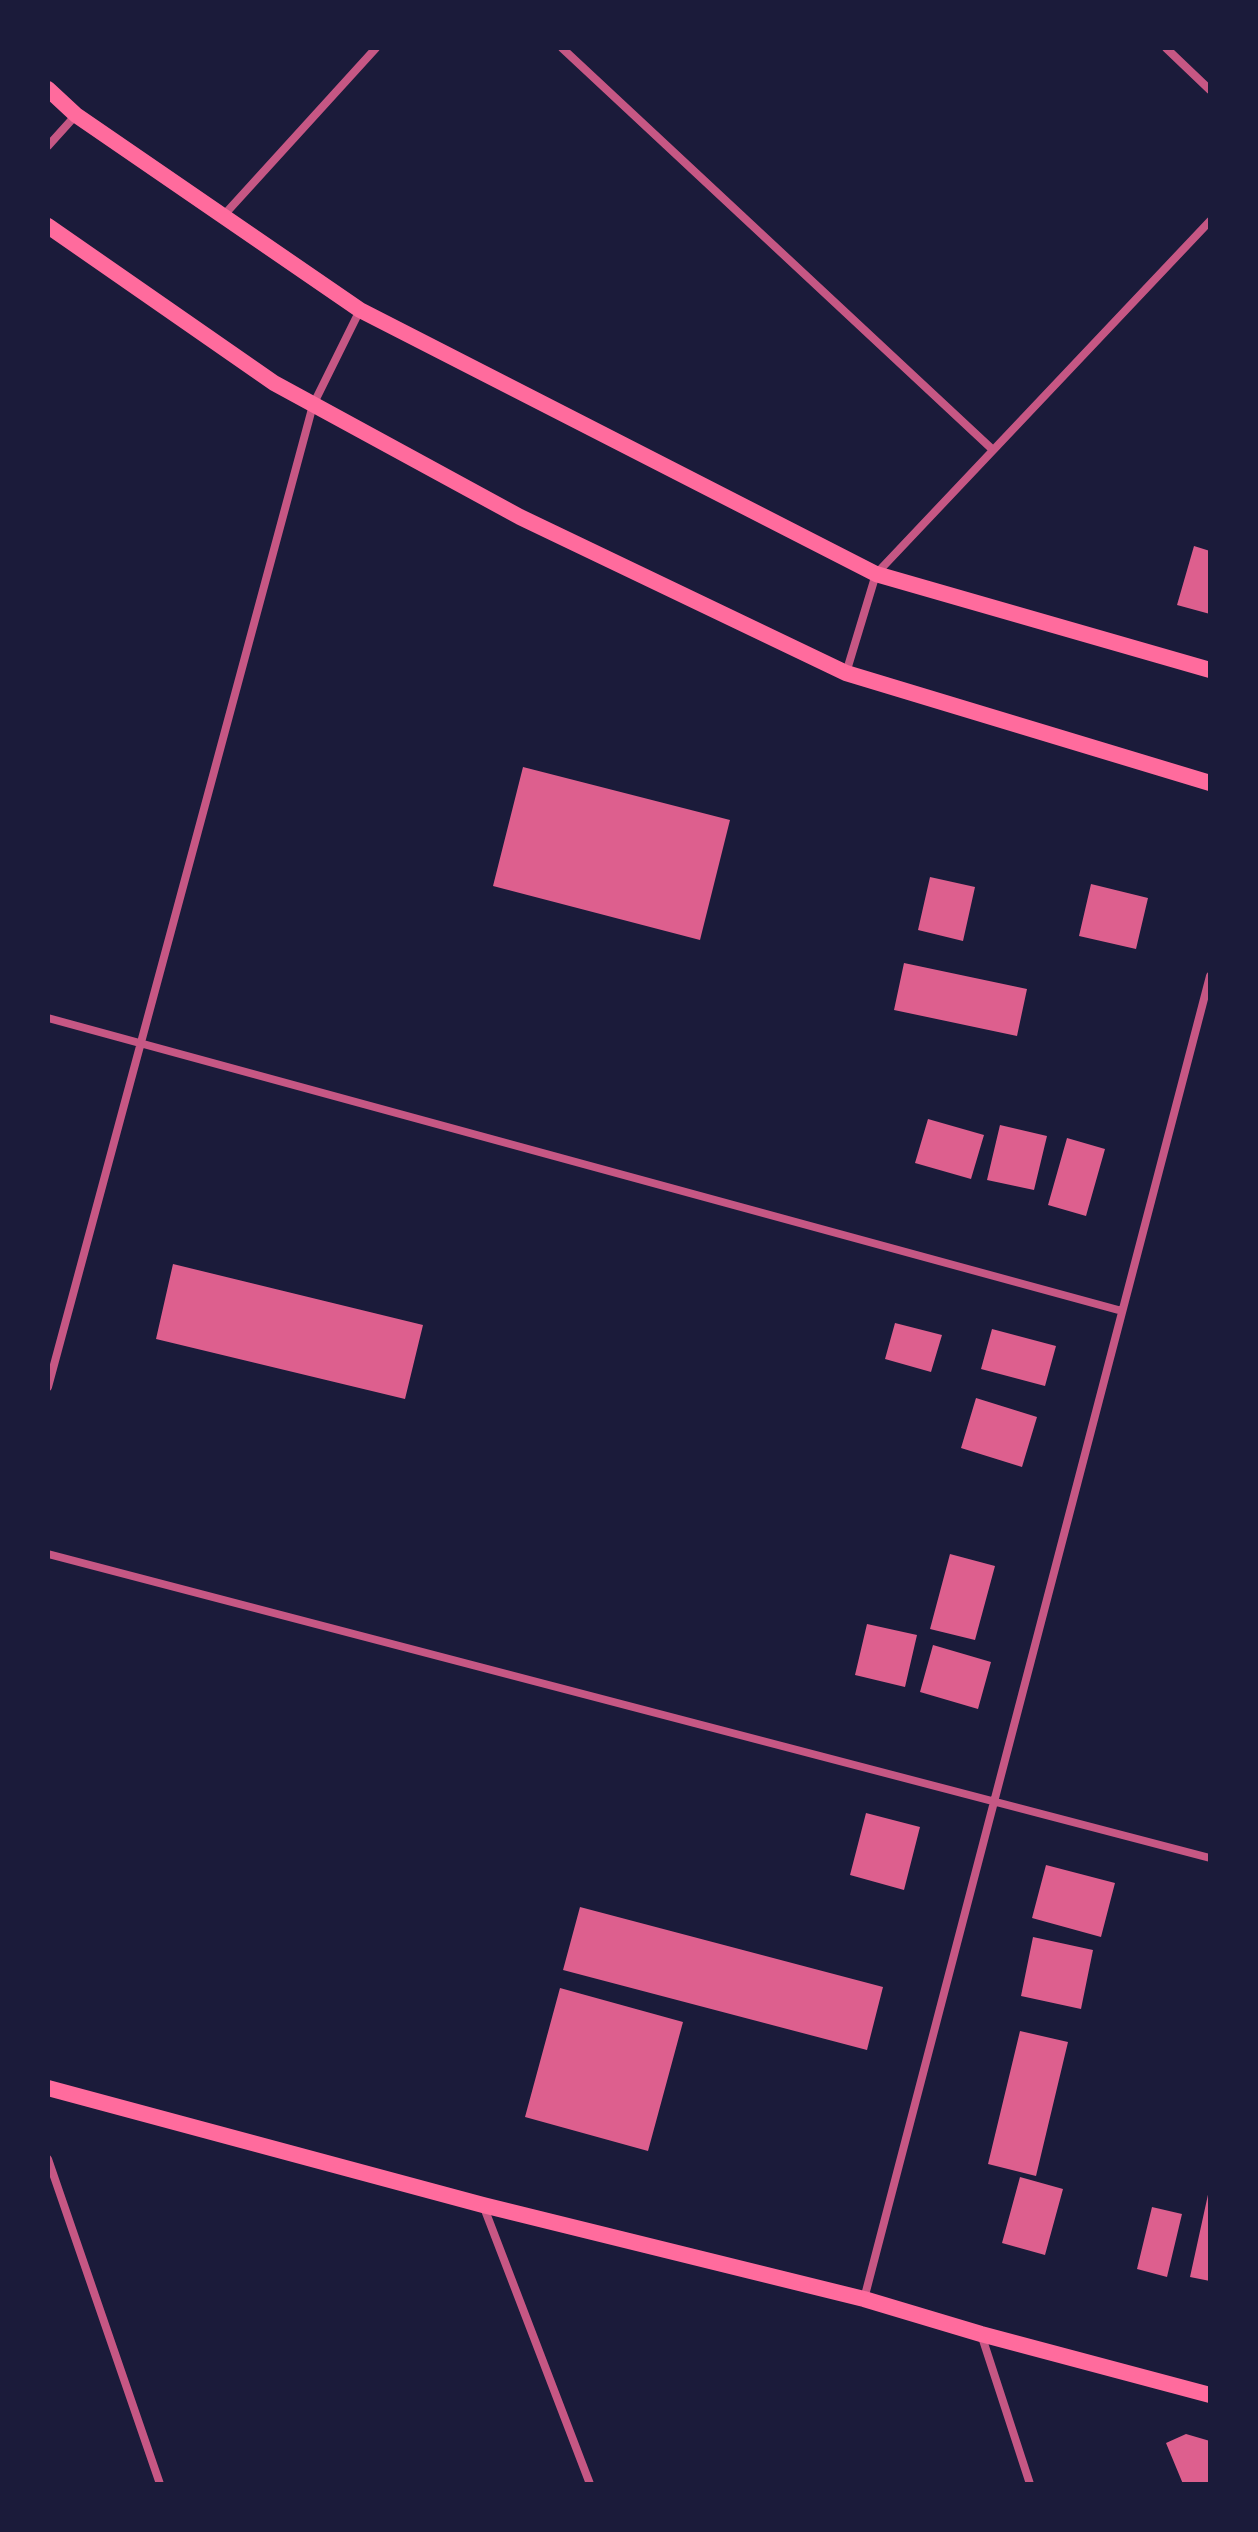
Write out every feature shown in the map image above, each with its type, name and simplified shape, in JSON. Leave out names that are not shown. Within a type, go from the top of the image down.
[{"type":"main road","points":[[48,89],[76,115],[360,310],[876,574],[1210,670]]},
{"type":"main road","points":[[48,226],[274,383],[520,517],[846,673],[1210,783]]},
{"type":"main road","points":[[48,2088],[483,2205],[864,2299],[981,2334],[1210,2395]]},
{"type":"street","points":[[224,215],[376,48]]},
{"type":"street","points":[[562,48],[993,450]]},
{"type":"street","points":[[1166,48],[1210,90]]},
{"type":"street","points":[[48,146],[76,115]]},
{"type":"street","points":[[846,673],[876,574],[1210,221]]},
{"type":"street","points":[[48,1387],[313,405],[360,310]]},
{"type":"street","points":[[864,2299],[1210,976]]},
{"type":"street","points":[[48,1018],[1122,1311]]},
{"type":"street","points":[[48,1554],[1210,1858]]},
{"type":"street","points":[[48,2159],[160,2484]]},
{"type":"street","points":[[483,2205],[590,2484]]},
{"type":"street","points":[[981,2334],[1030,2484]]},
{"type":"building","points":[[1194,546],[1210,551],[1210,614],[1177,605]]},
{"type":"building","points":[[523,767],[730,820],[700,940],[493,886]]},
{"type":"building","points":[[930,877],[975,887],[963,941],[918,930]]},
{"type":"building","points":[[1091,884],[1148,898],[1136,949],[1079,936]]},
{"type":"building","points":[[904,963],[1027,989],[1017,1036],[894,1010]]},
{"type":"building","points":[[928,1119],[984,1135],[971,1179],[915,1163]]},
{"type":"building","points":[[1000,1125],[1047,1136],[1034,1190],[987,1180]]},
{"type":"building","points":[[1067,1138],[1105,1149],[1086,1216],[1048,1205]]},
{"type":"building","points":[[173,1264],[423,1325],[405,1399],[156,1339]]},
{"type":"building","points":[[895,1323],[942,1335],[931,1372],[885,1359]]},
{"type":"building","points":[[992,1329],[1056,1346],[1045,1386],[981,1369]]},
{"type":"building","points":[[976,1398],[1037,1417],[1022,1467],[961,1448]]},
{"type":"building","points":[[950,1554],[995,1566],[975,1640],[930,1629]]},
{"type":"building","points":[[867,1624],[917,1635],[905,1687],[855,1675]]},
{"type":"building","points":[[933,1645],[991,1662],[978,1709],[920,1692]]},
{"type":"building","points":[[866,1813],[920,1827],[904,1890],[850,1875]]},
{"type":"building","points":[[1046,1865],[1115,1883],[1101,1937],[1032,1918]]},
{"type":"building","points":[[580,1907],[883,1987],[867,2050],[563,1970]]},
{"type":"building","points":[[1033,1937],[1093,1950],[1081,2009],[1021,1996]]},
{"type":"building","points":[[560,1988],[683,2022],[648,2151],[525,2117]]},
{"type":"building","points":[[1020,2031],[1068,2042],[1036,2176],[988,2164]]},
{"type":"building","points":[[1020,2177],[1063,2189],[1045,2255],[1002,2243]]},
{"type":"building","points":[[1210,2190],[1210,2281],[1190,2277]]},
{"type":"building","points":[[1152,2207],[1182,2214],[1167,2277],[1137,2269]]},
{"type":"building","points":[[1186,2434],[1210,2441],[1210,2484],[1183,2484],[1166,2443]]}]
